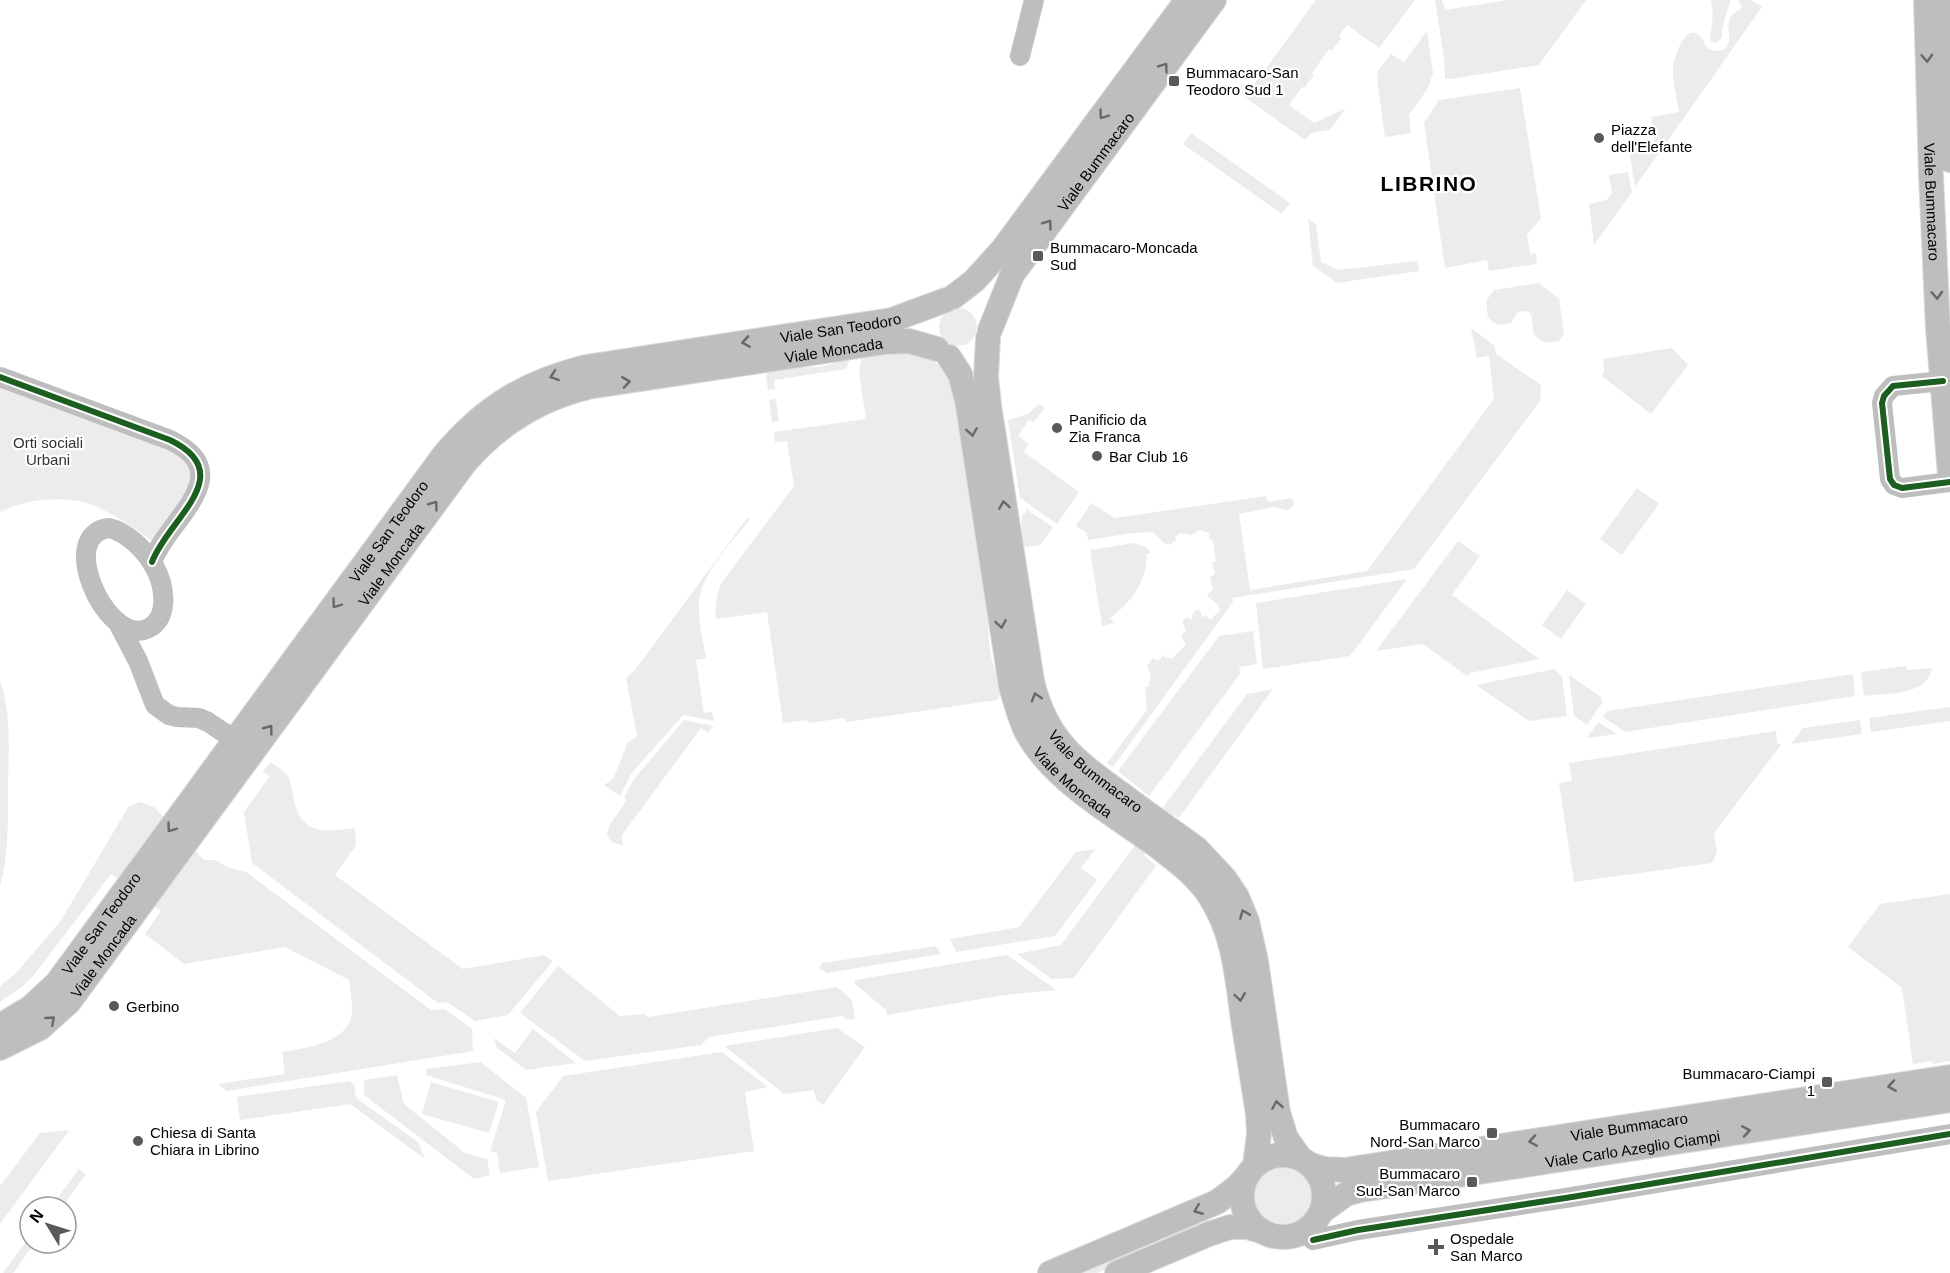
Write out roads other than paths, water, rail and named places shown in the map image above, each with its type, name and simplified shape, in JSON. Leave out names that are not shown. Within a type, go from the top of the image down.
[{"type":"main road","name":"Viale San Teodoro","points":[[885,331],[912,313],[949,299],[974,281],[1001,270],[1187,0]]},
{"type":"main road","name":"Viale Bummacaro","points":[[1214,0],[1001,270],[989,334],[986,377],[977,397],[1036,699],[1047,723],[1069,753],[1124,809],[1159,834],[1196,848],[1211,862],[1237,897],[1247,921],[1256,961],[1278,1112],[1286,1138],[1305,1162],[1335,1171],[1950,1077]]},
{"type":"main road","name":"Viale Bummacaro","points":[[1926,0],[1931,176],[1942,381],[1950,476]]},
{"type":"main road","points":[[1945,0],[1950,160]]},
{"type":"main road","points":[[943,353],[965,358],[979,351],[989,334],[987,314],[982,307],[969,298],[949,299],[933,311],[929,334],[943,353],[960,374],[977,397]]},
{"type":"main road","name":"Viale Moncada","points":[[0,1048],[40,1028],[63,1008],[136,893],[244,746],[464,464],[489,437],[507,423],[545,402],[588,387],[885,331],[943,353]]},
{"type":"main road","points":[[1159,834],[1219,911],[1228,935],[1235,964],[1258,1114],[1259,1134],[1250,1171],[1242,1185],[1242,1203],[1248,1219],[1261,1231]]},
{"type":"main road","name":"Viale San Teodoro","points":[[0,1026],[30,1008],[57,983],[136,893]]},
{"type":"main road","name":"Viale Carlo Azeglio Ciampi","points":[[1321,1212],[1346,1194],[1361,1190],[1950,1100]]},
{"type":"main road","points":[[1050,1273],[1217,1202],[1237,1187],[1261,1160],[1275,1155],[1290,1155],[1305,1162],[1320,1177],[1324,1190],[1321,1212],[1313,1224],[1295,1235],[1277,1237],[1246,1227],[1230,1227],[1117,1273]]},
{"type":"street","points":[[1020,56],[1034,0]]},
{"type":"street","points":[[0,377],[170,440],[188,449],[196,459],[199,468],[199,489],[166,536],[146,555]]},
{"type":"street","points":[[1942,381],[1893,386],[1884,396],[1882,403],[1890,479],[1894,485],[1902,488],[1950,482]]},
{"type":"street","points":[[117,621],[137,631],[146,629],[159,619],[162,612],[162,584],[146,555],[117,530],[109,528],[94,534],[87,547],[86,564],[92,588],[117,621],[138,661],[155,705],[162,711],[177,717],[199,718],[208,722],[244,746]]},
{"type":"street","points":[[138,661],[139,645],[146,629]]},
{"type":"street","points":[[1313,1240],[1370,1228],[1950,1134]]},
{"type":"place","name":"Bummacaro-San Teodoro Sud 1","points":[[1174,81]]},
{"type":"place","name":"Piazza dell'Elefante","points":[[1599,138]]},
{"type":"place","name":"Bummacaro-Moncada Sud","points":[[1038,256]]},
{"type":"place","name":"Panificio da Zia Franca","points":[[1057,428]]},
{"type":"place","name":"Bar Club 16","points":[[1097,456]]},
{"type":"place","name":"Gerbino","points":[[114,1006]]},
{"type":"place","name":"Bummacaro-Ciampi 1","points":[[1827,1082]]},
{"type":"place","name":"Bummacaro Nord-San Marco","points":[[1492,1133]]},
{"type":"place","name":"Chiesa di Santa Chiara in Librino","points":[[138,1141]]},
{"type":"place","name":"Bummacaro Sud-San Marco","points":[[1472,1182]]},
{"type":"place","name":"Ospedale San Marco","points":[[1436,1247]]},
{"type":"district","name":"LIBRINO","points":[[1429,183]]},
{"type":"park label","name":"Orti sociali Urbani","points":[[48,450]]}]
